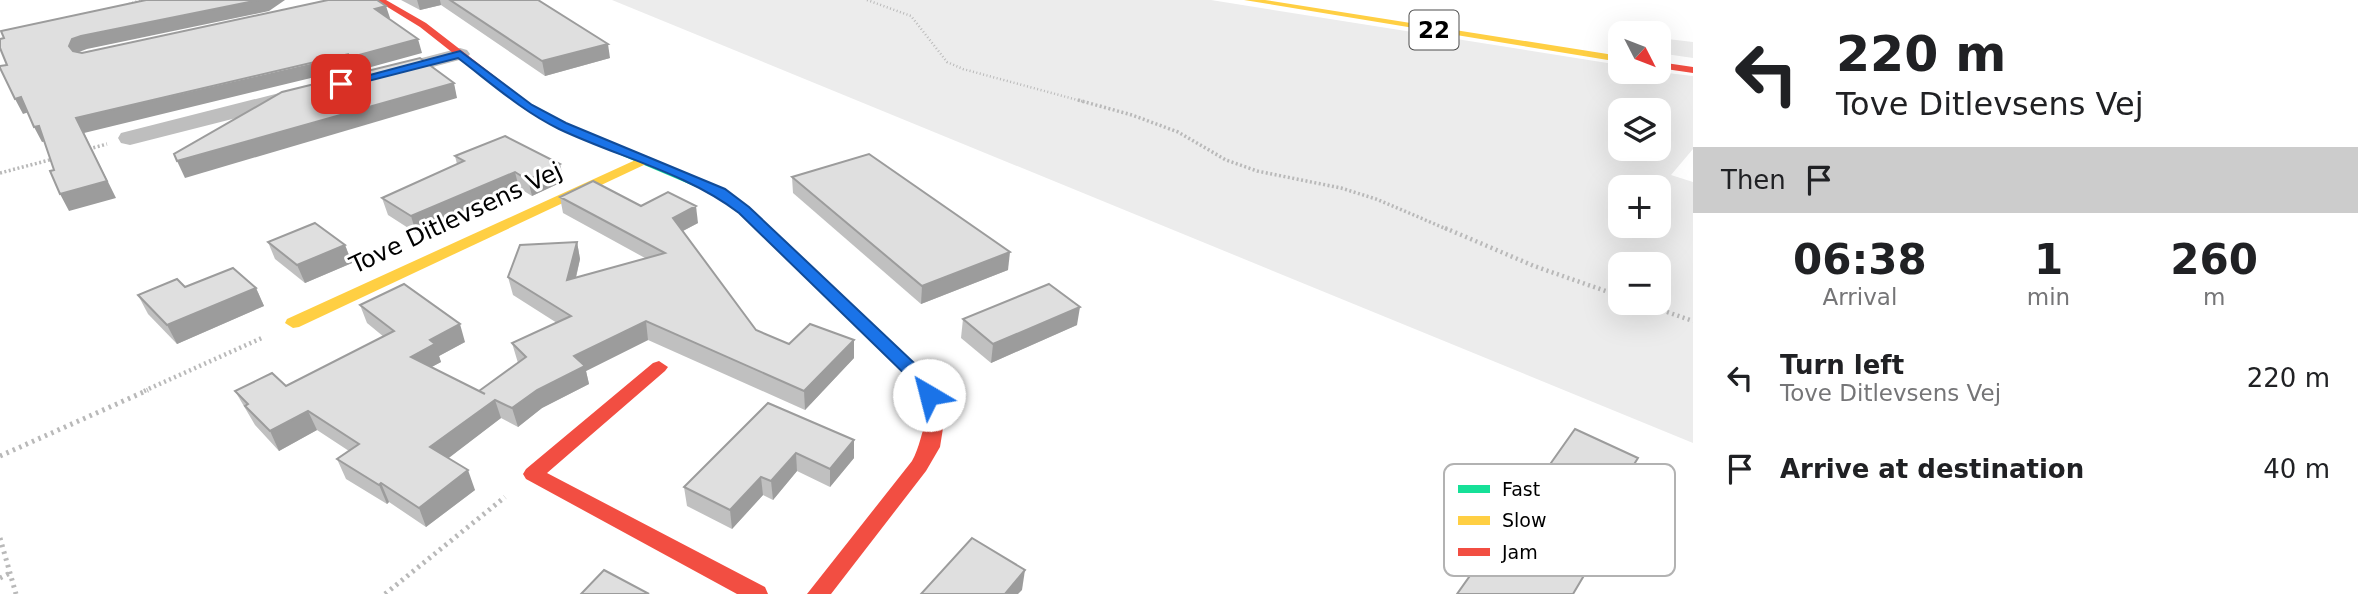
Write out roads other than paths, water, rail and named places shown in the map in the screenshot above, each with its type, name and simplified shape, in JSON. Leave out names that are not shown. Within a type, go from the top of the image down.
[{"type":"street","name":"Tove Ditlevsens Vej","points":[[380,0],[423,25],[528,107],[562,126],[720,192],[744,210],[923,381],[934,408],[935,436],[923,462],[818,594]]},
{"type":"street","name":"22","points":[[1248,0],[1608,57]]},
{"type":"street","points":[[363,79],[460,54]]},
{"type":"street","points":[[1671,67],[1693,70]]},
{"type":"street","points":[[130,138],[326,88]]},
{"type":"street","name":"Tove Ditlevsens Vej","points":[[293,323],[642,161]]},
{"type":"street","points":[[659,368],[533,474],[757,594]]}]
